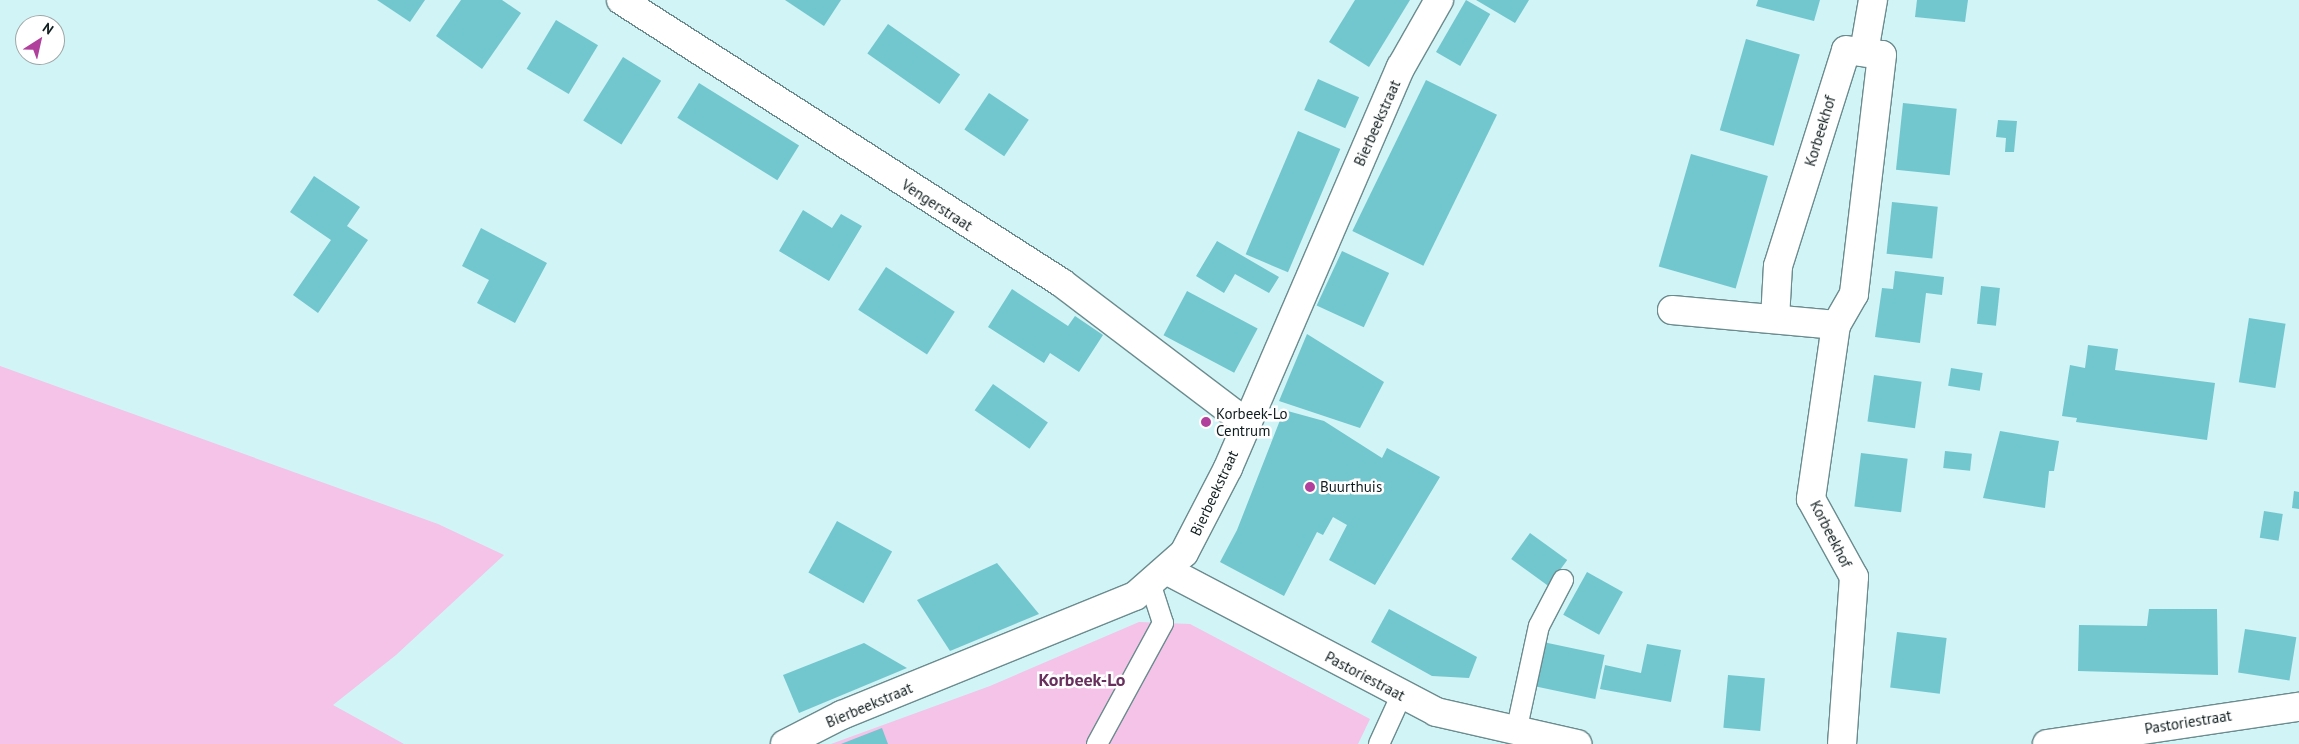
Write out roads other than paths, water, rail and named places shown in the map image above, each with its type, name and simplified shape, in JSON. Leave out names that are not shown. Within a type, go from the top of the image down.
[{"type":"street","name":"Vengerstraat","points":[[621,0],[1062,283],[1245,422]]},
{"type":"street","name":"Bierbeekstraat","points":[[785,744],[842,715],[1135,596],[1160,578],[1198,532],[1401,67],[1439,0]]},
{"type":"street","points":[[1864,52],[1872,0]]},
{"type":"street","name":"Korbeekhof","points":[[1774,319],[1778,266],[1846,50],[1882,55],[1854,294],[1836,325],[1811,499],[1854,577],[1842,744]]},
{"type":"street","points":[[1672,310],[1836,325]]},
{"type":"street","name":"Pastoriestraat","points":[[1160,578],[1436,712],[1516,732],[1577,744]]},
{"type":"street","name":"Pastoriestraat","points":[[2047,744],[2299,706]]},
{"type":"lane","points":[[1098,744],[1163,623],[1160,578]]},
{"type":"lane","points":[[1516,732],[1539,626],[1563,580]]},
{"type":"lane","points":[[1379,744],[1401,696]]},
{"type":"place","name":"Korbeek-Lo Centrum","points":[[1206,422]]},
{"type":"place","name":"Buurthuis","points":[[1310,487]]},
{"type":"district","name":"Korbeek-Lo","points":[[1082,680]]}]
